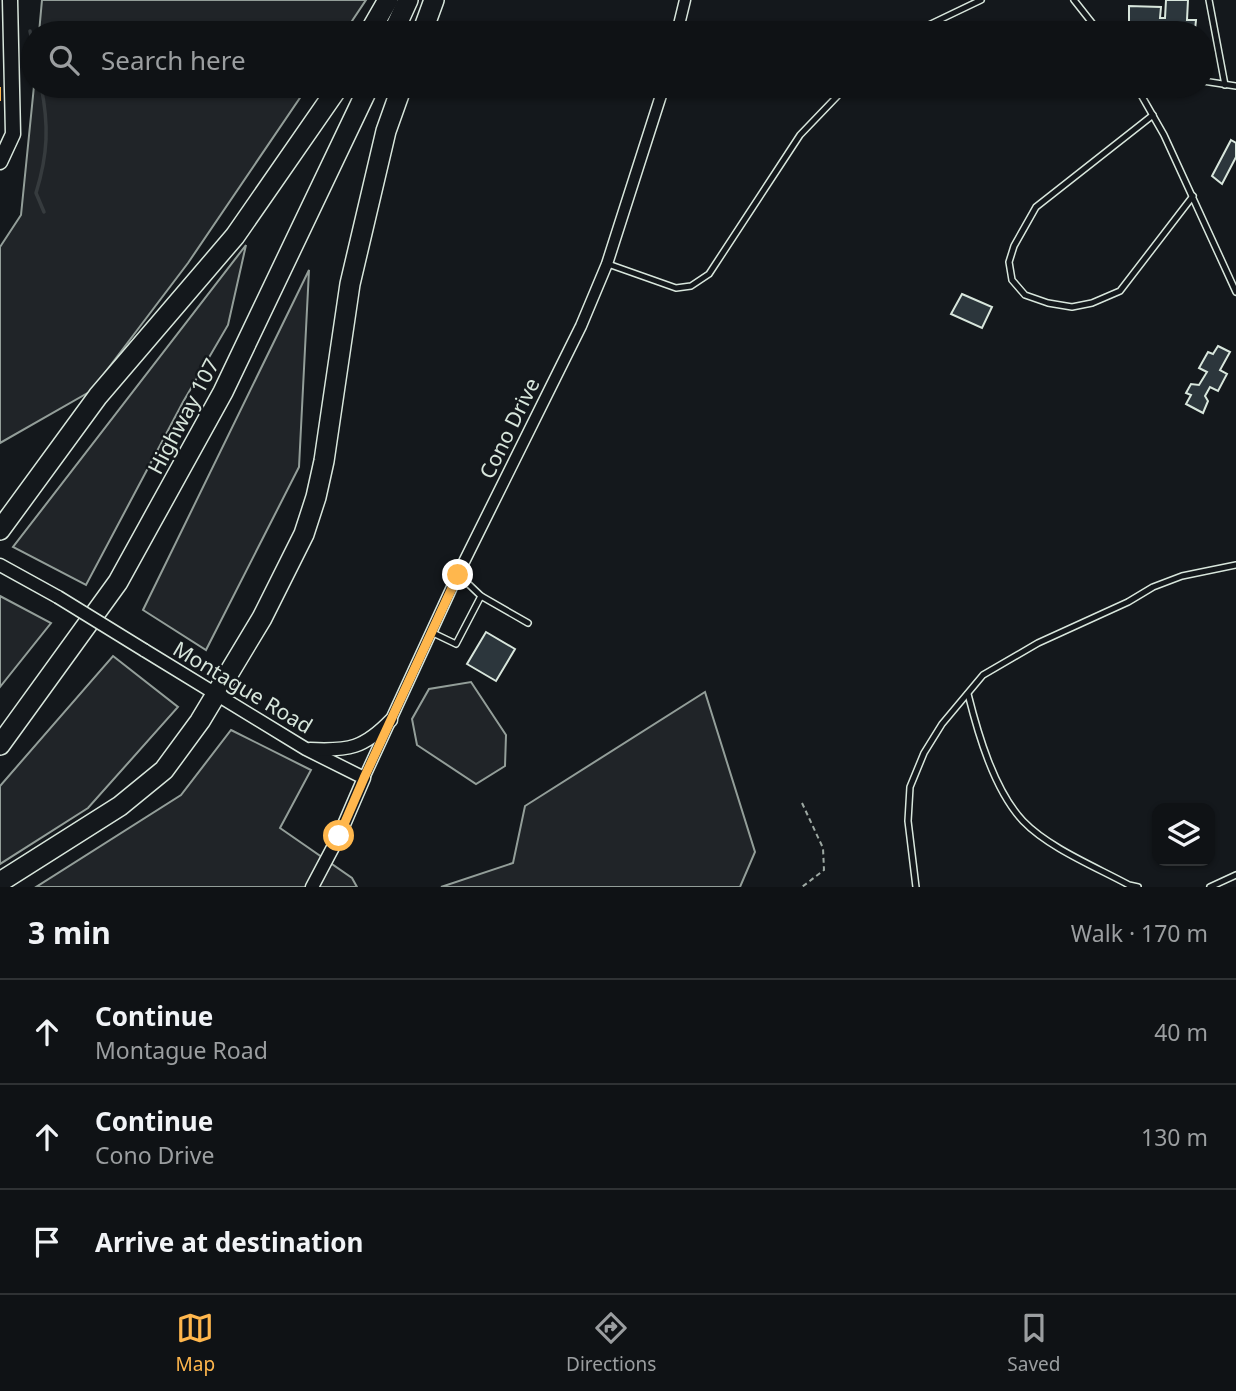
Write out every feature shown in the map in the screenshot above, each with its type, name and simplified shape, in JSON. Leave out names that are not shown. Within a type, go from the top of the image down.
[{"type":"highway","points":[[376,21],[388,0]]},
{"type":"highway","points":[[398,21],[408,0]]},
{"type":"highway","points":[[426,21],[434,0]]},
{"type":"highway","points":[[0,530],[99,396],[235,236],[331,98]]},
{"type":"highway","name":"Highway 107","points":[[0,746],[118,582],[223,392],[363,98]]},
{"type":"highway","points":[[0,882],[97,822],[143,789],[164,770],[200,721],[262,618],[304,534],[316,497],[324,461],[350,284],[386,131],[398,98]]},
{"type":"main road","points":[[0,162],[13,134],[10,0]]},
{"type":"street","points":[[680,21],[685,0]]},
{"type":"street","name":"Cono Drive","points":[[364,778],[458,575],[581,326],[607,264],[660,98]]},
{"type":"street","name":"Montague Road","points":[[0,565],[217,692],[306,749],[364,778]]},
{"type":"street","points":[[306,749],[340,750],[354,747],[377,735],[391,720]]},
{"type":"street","points":[[313,887],[364,778]]},
{"type":"lane","points":[[937,21],[981,0]]},
{"type":"lane","points":[[1074,0],[1091,21]]},
{"type":"lane","points":[[1209,0],[1213,21]]},
{"type":"lane","points":[[1215,30],[1226,85]]},
{"type":"lane","points":[[1215,83],[1236,86]]},
{"type":"lane","points":[[607,264],[676,288],[691,286],[709,274],[800,135],[835,98]]},
{"type":"lane","points":[[1143,98],[1193,196],[1236,292]]},
{"type":"lane","points":[[1153,115],[1037,207],[1014,246],[1009,262],[1012,280],[1024,295],[1060,305],[1072,307],[1111,297],[1120,291],[1193,196]]},
{"type":"lane","points":[[916,887],[908,821],[910,787],[923,752],[942,724],[983,676],[1038,643],[1100,613],[1128,603],[1153,587],[1182,576],[1236,565]]},
{"type":"lane","points":[[458,575],[481,596],[528,623]]},
{"type":"lane","points":[[432,632],[456,643],[481,596]]},
{"type":"lane","points":[[968,694],[982,746],[1008,800],[1023,821],[1065,850],[1129,885],[1138,887]]},
{"type":"lane","points":[[1210,887],[1236,876]]},
{"type":"path","points":[[802,803],[823,848],[824,870],[802,887]]},
{"type":"shaded area","points":[[42,0],[366,0],[352,21],[40,21]]},
{"type":"shaded area","points":[[33,98],[300,98],[188,263],[91,391],[0,443],[0,247],[21,215]]},
{"type":"shaded area","points":[[246,245],[228,325],[183,402],[86,585],[13,547]]},
{"type":"shaded area","points":[[309,270],[299,467],[206,650],[143,610]]},
{"type":"shaded area","points":[[0,596],[51,623],[0,687]]},
{"type":"shaded area","points":[[113,656],[178,707],[88,808],[0,864],[0,786]]},
{"type":"shaded area","points":[[471,682],[506,735],[505,766],[476,784],[417,745],[412,719],[429,689]]},
{"type":"shaded area","points":[[705,692],[755,852],[740,887],[441,887],[513,863],[525,806]]},
{"type":"shaded area","points":[[231,730],[311,770],[280,828],[352,878],[357,887],[36,887],[181,795]]},
{"type":"building","points":[[1166,0],[1188,0],[1187,20],[1196,20],[1129,21],[1129,6],[1161,7],[1160,18],[1165,18]]},
{"type":"building","points":[[1231,140],[1236,143],[1236,157],[1222,184],[1212,176]]},
{"type":"building","points":[[962,294],[992,307],[982,328],[951,314]]},
{"type":"building","points":[[1218,346],[1230,352],[1220,370],[1227,374],[1218,391],[1210,387],[1205,396],[1208,401],[1203,413],[1186,404],[1191,395],[1186,393],[1191,384],[1199,385],[1207,372],[1199,368],[1208,352],[1213,354]]},
{"type":"building","points":[[486,632],[515,649],[496,681],[467,664]]},
{"type":"waterway","points":[[43,98],[46,140],[36,193],[44,212]]},
{"type":"power","points":[[0,87],[0,101]]},
{"type":"route","points":[[339,836],[458,575]]}]
